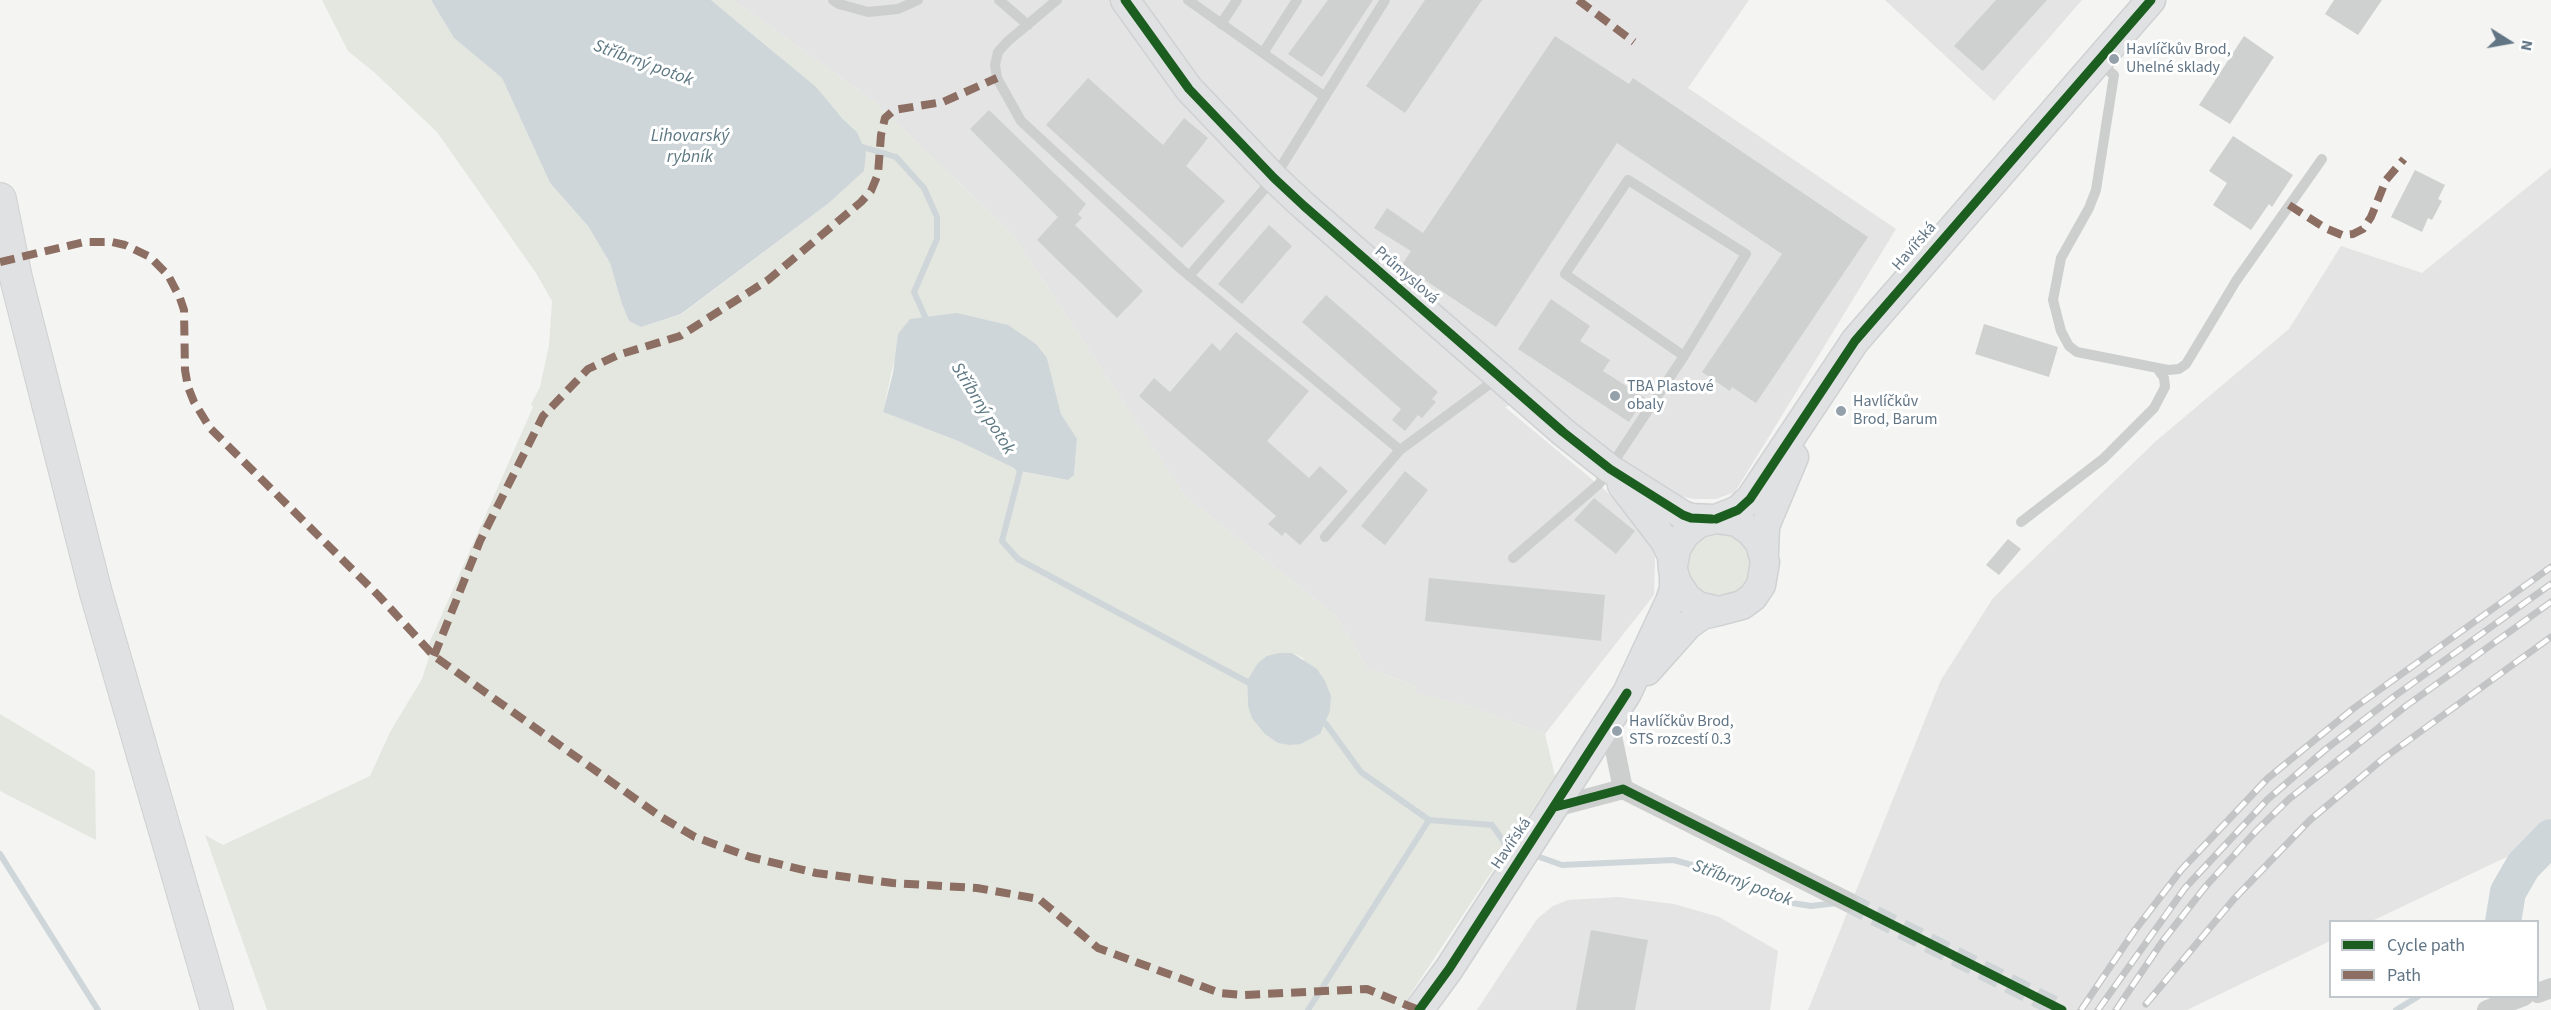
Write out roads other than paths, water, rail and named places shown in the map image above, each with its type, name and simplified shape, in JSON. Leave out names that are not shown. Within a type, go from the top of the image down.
[{"type":"main road","points":[[0,200],[19,290],[96,593],[217,1010]]},
{"type":"street","name":"Průmyslová","points":[[1125,0],[1189,89],[1274,178],[1499,377],[1610,469],[1683,515],[1690,518],[1714,519]]},
{"type":"street","name":"Havířská","points":[[1419,1010],[1449,969],[1627,693],[1670,601],[1674,589],[1676,549],[1685,534],[1699,523],[1738,510],[1750,499],[1855,341],[1879,311],[2151,0]]},
{"type":"street","name":"Havířská","points":[[1627,693],[1688,625],[1702,615],[1738,607],[1756,593],[1764,576],[1765,526],[1824,387]]},
{"type":"street","name":"Průmyslová","points":[[1610,469],[1665,541],[1674,570]]},
{"type":"street","points":[[1714,519],[1732,520],[1746,527],[1757,539],[1764,553]]},
{"type":"street","points":[[1674,570],[1677,583],[1687,598],[1702,608],[1719,611]]},
{"type":"street","points":[[1609,721],[1623,789]]},
{"type":"street","points":[[1554,807],[1623,789],[1848,902]]},
{"type":"street","points":[[2496,1006],[2520,998]]},
{"type":"lane","points":[[833,0],[868,12],[898,9],[918,0]]},
{"type":"lane","points":[[999,0],[1028,25]]},
{"type":"lane","points":[[1057,0],[998,52],[995,65],[1000,85],[1021,121],[1190,276],[1400,450]]},
{"type":"lane","points":[[1188,0],[1325,96]]},
{"type":"lane","points":[[1221,24],[1237,0]]},
{"type":"lane","points":[[1263,53],[1297,0]]},
{"type":"lane","points":[[1190,276],[1274,178],[1385,0]]},
{"type":"lane","points":[[2097,61],[2114,75],[2098,180],[2089,208],[2061,258],[2053,300],[2061,331],[2069,345],[2077,352],[2157,368],[2179,369],[2186,364],[2236,281],[2322,159]]},
{"type":"lane","points":[[1513,558],[1599,484],[1684,356],[1746,254],[1628,180],[1565,274],[1684,356]]},
{"type":"lane","points":[[2021,522],[2103,459],[2154,408],[2165,387],[2164,378],[2157,368]]},
{"type":"lane","points":[[1325,537],[1400,450],[1499,377]]},
{"type":"water","name":"Lihovarský rybník","points":[[431,0],[711,0],[816,87],[857,132],[866,153],[864,171],[829,203],[681,314],[641,327],[629,321],[610,263],[588,226],[550,183],[502,78],[454,38]]},
{"type":"water","points":[[957,313],[1008,325],[1036,344],[1047,358],[1061,414],[1077,439],[1074,475],[1068,480],[1020,471],[958,441],[883,412],[893,373],[898,334],[910,319]]},
{"type":"water","points":[[1292,653],[1317,669],[1331,696],[1330,711],[1320,734],[1301,744],[1278,743],[1265,734],[1252,718],[1248,706],[1247,681],[1258,663],[1267,656]]},
{"type":"waterway","name":"Stříbrný potok","points":[[856,145],[896,157],[924,188],[937,217],[937,239],[914,292],[927,321]]},
{"type":"waterway","name":"Stříbrný potok","points":[[1016,465],[1020,471],[1002,541],[1018,559],[1253,685]]},
{"type":"waterway","name":"Stříbrný potok","points":[[1321,721],[1326,724],[1361,772],[1429,820],[1492,825],[1507,846]]},
{"type":"waterway","points":[[1308,1010],[1429,820]]},
{"type":"waterway","points":[[2503,920],[2508,892],[2523,866],[2551,837]]},
{"type":"waterway","points":[[0,854],[98,1010]]},
{"type":"waterway","name":"Stříbrný potok","points":[[1531,854],[1562,865],[1674,860],[1724,874],[1780,901],[1811,906],[1837,903]]},
{"type":"waterway","name":"Stříbrný potok","points":[[2396,1010],[2416,998]]},
{"type":"tunnel","points":[[1848,902],[2062,1010]]},
{"type":"railway","points":[[2081,1010],[2135,930],[2182,869],[2268,778],[2354,708],[2551,567]]},
{"type":"railway","points":[[2098,1010],[2185,888],[2268,799],[2326,749],[2396,695],[2551,584]]},
{"type":"railway","points":[[2116,1010],[2162,942],[2206,886],[2289,799],[2406,706],[2551,602]]},
{"type":"railway","points":[[2146,1004],[2234,899],[2310,820],[2384,758],[2551,637]]},
{"type":"place","name":"Havlíčkův Brod, Uhelné sklady","points":[[2114,59]]},
{"type":"place","name":"TBA Plastové obaly","points":[[1615,396]]},
{"type":"place","name":"Havlíčkův Brod, Barum","points":[[1841,411]]},
{"type":"place","name":"Havlíčkův Brod, STS rozcestí 0.3","points":[[1617,731]]}]
